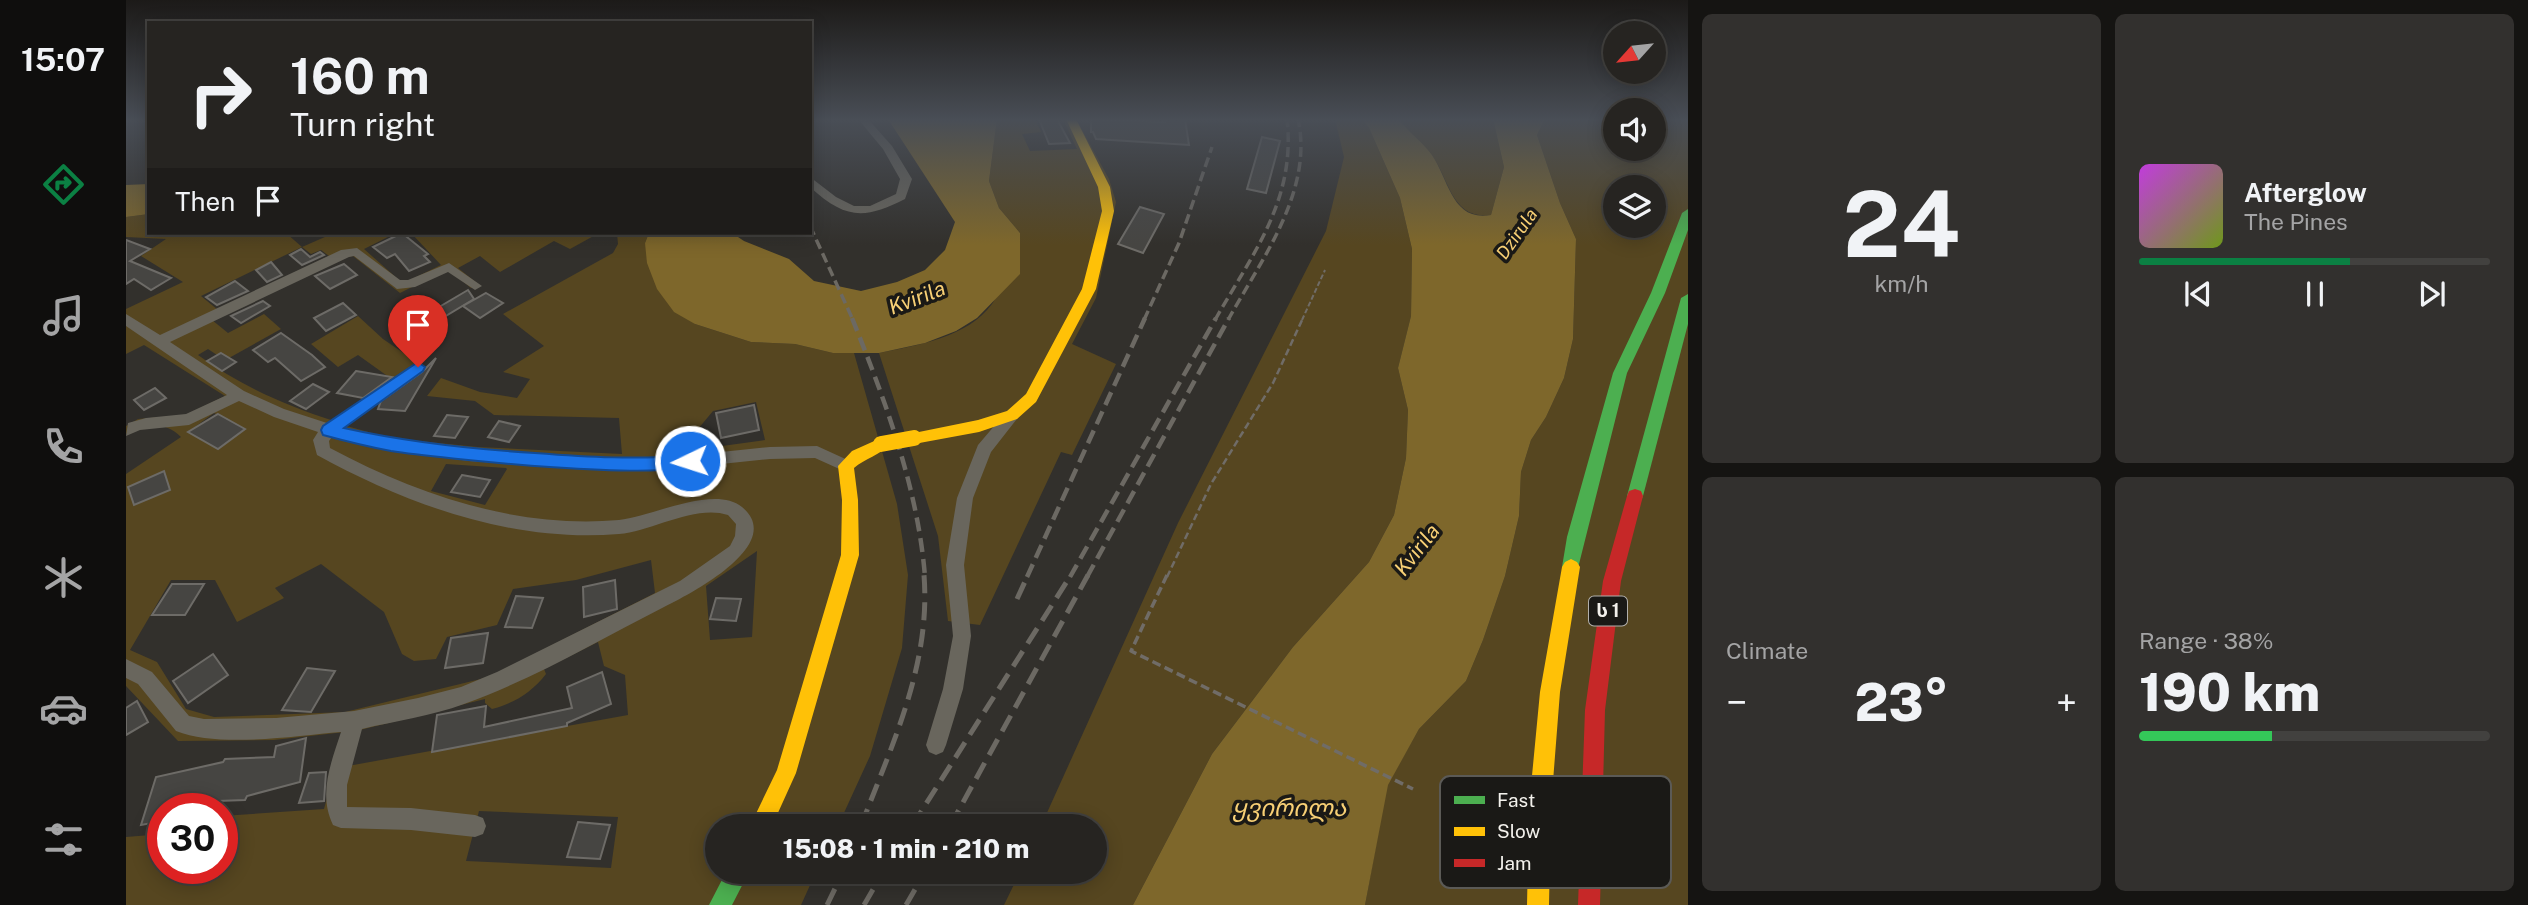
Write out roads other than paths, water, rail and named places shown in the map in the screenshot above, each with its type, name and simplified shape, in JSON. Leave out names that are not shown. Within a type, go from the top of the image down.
[{"type":"main road","points":[[767,814],[786,773],[850,555],[850,500],[846,466],[858,455],[881,444],[951,433],[1012,415],[1031,398],[1089,289],[1108,211],[1104,187],[1092,161]]},
{"type":"main road","name":"ს 1","points":[[1543,776],[1549,706],[1576,537],[1620,373],[1658,293],[1688,213]]},
{"type":"main road","name":"ს 1","points":[[1593,776],[1595,710],[1612,581],[1688,298]]},
{"type":"main road","points":[[720,905],[731,884]]},
{"type":"street","points":[[812,182],[837,205],[848,210],[875,209],[901,196],[906,179],[896,161]]},
{"type":"street","points":[[160,340],[346,253],[357,252],[397,285],[410,284],[449,267],[475,286]]},
{"type":"street","points":[[126,319],[239,395],[279,413],[329,430],[389,444],[531,460],[664,464],[770,453],[817,452],[846,466]]},
{"type":"street","points":[[126,429],[147,421],[182,421],[205,414],[239,395]]},
{"type":"street","points":[[936,746],[953,689],[962,636],[955,565],[965,498],[984,449],[1012,415]]},
{"type":"street","points":[[126,668],[145,678],[183,724],[204,729],[275,728],[354,721],[462,696],[504,678],[686,586],[736,551],[744,537],[744,522],[734,510],[716,506],[624,527],[595,528],[553,525],[467,512],[376,478],[323,451],[321,440],[329,430]]},
{"type":"street","points":[[354,721],[334,797],[335,810],[341,817],[411,819],[474,826]]},
{"type":"lane","points":[[329,430],[418,367]]},
{"type":"water","name":"Kvirila","points":[[915,161],[992,161],[989,181],[999,208],[1020,233],[1020,274],[977,318],[956,331],[925,343],[879,353],[833,353],[795,344],[751,342],[695,324],[674,312],[657,289],[647,263],[645,243],[648,235],[735,235],[789,259],[814,281],[861,291],[897,282],[925,270],[945,250],[955,222]]},
{"type":"water","name":"ყვირილა","points":[[1384,161],[1436,161],[1460,206],[1478,215],[1491,215],[1504,167],[1503,161],[1546,161],[1576,239],[1573,339],[1564,378],[1546,417],[1531,440],[1521,472],[1519,516],[1505,576],[1483,640],[1466,681],[1419,729],[1388,785],[1365,905],[1133,905],[1212,754],[1293,647],[1369,562],[1394,515],[1406,458],[1408,410],[1398,368],[1411,316],[1412,249],[1400,198]]},
{"type":"water","points":[[147,184],[147,214],[126,217],[126,185]]},
{"type":"railway","points":[[1144,320],[1179,243],[1207,161]]},
{"type":"railway","points":[[1215,320],[1269,225],[1278,201],[1287,161]]},
{"type":"railway","points":[[1228,320],[1281,224],[1292,198],[1299,161]]},
{"type":"railway","points":[[812,230],[853,320]]},
{"type":"railway","points":[[852,318],[888,413],[908,478],[925,577]]},
{"type":"railway","points":[[1027,577],[1145,318]]},
{"type":"railway","points":[[1070,577],[1216,318]]},
{"type":"railway","points":[[1087,577],[1229,318]]},
{"type":"railway","points":[[866,814],[907,704],[915,672],[925,608],[924,575]]},
{"type":"railway","points":[[1017,599],[1028,575]]},
{"type":"railway","points":[[920,814],[1071,575]]},
{"type":"railway","points":[[957,814],[1088,575]]},
{"type":"railway","points":[[827,905],[837,884]]},
{"type":"railway","points":[[864,905],[876,884]]},
{"type":"railway","points":[[906,905],[918,884]]},
{"type":"water label","name":"Dzirula","points":[[1517,234]]}]
